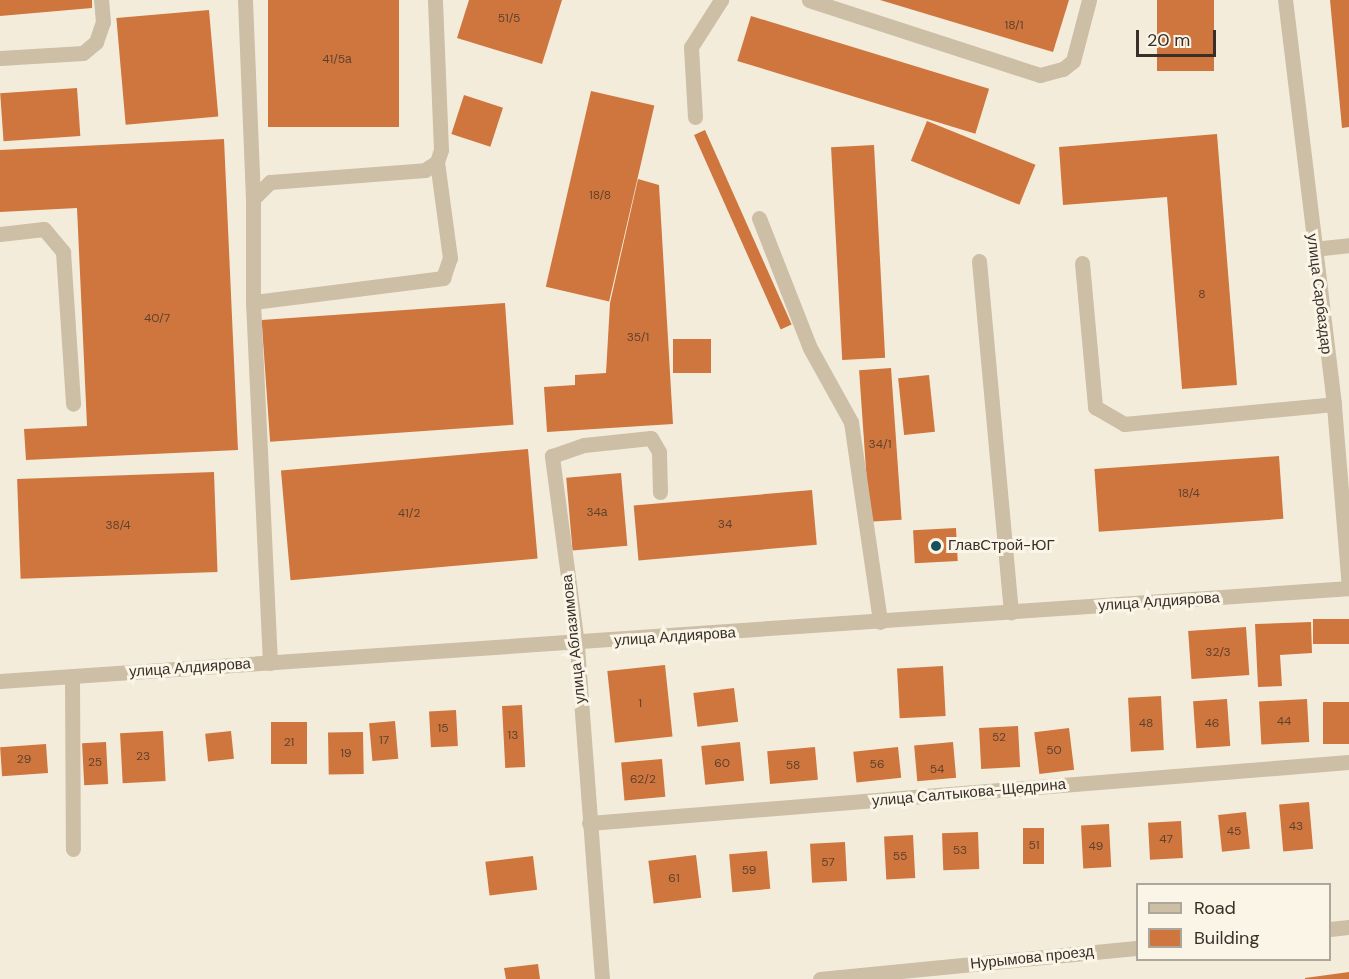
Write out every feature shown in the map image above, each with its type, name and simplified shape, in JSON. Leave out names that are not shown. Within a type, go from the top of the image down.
[{"type":"street","points":[[0,58],[83,53],[96,42],[103,22],[101,0]]},
{"type":"street","points":[[245,0],[253,199],[253,302],[270,663]]},
{"type":"street","points":[[253,302],[443,278],[450,258],[437,162],[441,150],[435,0]]},
{"type":"street","points":[[694,117],[691,47],[721,0]]},
{"type":"street","points":[[809,0],[1040,75],[1064,69],[1072,61],[1089,0]]},
{"type":"street","name":"улица Сарбаздар","points":[[1285,0],[1313,249],[1334,404],[1349,588]]},
{"type":"street","points":[[253,199],[270,182],[425,170],[437,162]]},
{"type":"street","points":[[759,218],[810,348],[851,422],[880,622]]},
{"type":"street","points":[[0,234],[44,229],[63,252],[73,404]]},
{"type":"street","points":[[1313,249],[1349,244]]},
{"type":"street","points":[[979,261],[1011,612]]},
{"type":"street","points":[[1082,263],[1095,407],[1124,424],[1334,404]]},
{"type":"street","name":"улица Аблазимова","points":[[602,979],[577,644],[552,456],[584,445],[651,438],[659,452],[660,492]]},
{"type":"street","name":"улица Алдиярова","points":[[0,681],[577,644],[1349,588]]},
{"type":"street","points":[[72,676],[73,849]]},
{"type":"street","name":"улица Салтыкова-Щедрина","points":[[589,823],[1349,762]]},
{"type":"street","points":[[1331,929],[1349,927]]},
{"type":"street","name":"Нурымова проезд","points":[[820,979],[1136,948]]},
{"type":"building","points":[[0,0],[92,0],[92,8],[0,16]]},
{"type":"building","points":[[268,0],[399,0],[399,127],[268,127]]},
{"type":"building","points":[[469,0],[562,0],[542,64],[457,38]]},
{"type":"building","points":[[880,0],[1069,0],[1053,52]]},
{"type":"building","points":[[1157,0],[1214,0],[1214,71],[1157,71]]},
{"type":"building","points":[[1330,0],[1349,0],[1349,127],[1342,128]]},
{"type":"building","points":[[209,10],[218,117],[126,125],[116,18]]},
{"type":"building","points":[[751,16],[989,89],[975,134],[737,61]]},
{"type":"building","points":[[77,88],[80,136],[4,141],[0,93]]},
{"type":"building","points":[[591,91],[654,106],[609,301],[546,287]]},
{"type":"building","points":[[464,95],[503,108],[490,147],[451,134]]},
{"type":"building","points":[[927,121],[1035,165],[1019,205],[911,161]]},
{"type":"building","points":[[705,130],[792,325],[781,329],[694,135]]},
{"type":"building","points":[[1217,134],[1237,385],[1182,389],[1167,197],[1063,205],[1059,147]]},
{"type":"building","points":[[224,139],[238,450],[26,460],[24,429],[87,426],[77,208],[0,212],[0,150]]},
{"type":"building","points":[[874,145],[885,358],[842,360],[831,147]]},
{"type":"building","points":[[638,179],[659,185],[673,424],[547,432],[544,387],[575,385],[575,375],[606,373],[610,303]]},
{"type":"building","points":[[505,303],[514,425],[270,442],[262,320]]},
{"type":"building","points":[[673,339],[711,339],[711,373],[673,373]]},
{"type":"building","points":[[891,368],[902,520],[870,522],[859,370]]},
{"type":"building","points":[[929,375],[935,432],[904,435],[898,378]]},
{"type":"building","points":[[528,449],[538,559],[291,580],[281,471]]},
{"type":"building","points":[[1279,456],[1283,519],[1099,532],[1094,469]]},
{"type":"building","points":[[214,472],[217,572],[21,579],[17,479]]},
{"type":"building","points":[[621,473],[627,546],[573,551],[566,478]]},
{"type":"building","points":[[812,490],[817,545],[638,560],[634,506]]},
{"type":"building","name":"ГлавСтрой-ЮГ","points":[[956,528],[958,561],[915,563],[913,530]]},
{"type":"building","points":[[1313,619],[1349,619],[1349,644],[1313,644]]},
{"type":"building","points":[[1311,622],[1312,653],[1280,655],[1282,686],[1258,687],[1255,624]]},
{"type":"building","points":[[1246,627],[1249,675],[1191,679],[1188,631]]},
{"type":"building","points":[[665,665],[673,737],[615,743],[607,671]]},
{"type":"building","points":[[943,666],[946,716],[900,718],[897,668]]},
{"type":"building","points":[[734,688],[738,722],[697,727],[693,693]]},
{"type":"building","points":[[1161,696],[1164,750],[1131,752],[1128,698]]},
{"type":"building","points":[[1227,699],[1230,746],[1196,748],[1193,701]]},
{"type":"building","points":[[1307,699],[1309,742],[1261,744],[1259,702]]},
{"type":"building","points":[[1323,702],[1349,702],[1349,744],[1323,744]]},
{"type":"building","points":[[522,705],[525,767],[505,768],[502,706]]},
{"type":"building","points":[[456,710],[458,746],[431,747],[429,711]]},
{"type":"building","points":[[395,721],[398,759],[372,761],[369,723]]},
{"type":"building","points":[[271,722],[307,722],[307,764],[271,764]]},
{"type":"building","points":[[1018,726],[1020,767],[981,769],[979,728]]},
{"type":"building","points":[[1069,728],[1074,770],[1039,774],[1034,732]]},
{"type":"building","points":[[163,731],[166,781],[123,783],[120,733]]},
{"type":"building","points":[[231,731],[234,759],[208,762],[205,734]]},
{"type":"building","points":[[363,732],[364,774],[329,775],[328,733]]},
{"type":"building","points":[[106,742],[108,784],[84,785],[82,743]]},
{"type":"building","points":[[740,742],[744,781],[705,785],[701,746]]},
{"type":"building","points":[[953,742],[956,778],[917,781],[914,745]]},
{"type":"building","points":[[46,744],[48,773],[2,776],[0,747]]},
{"type":"building","points":[[815,747],[818,780],[770,784],[767,751]]},
{"type":"building","points":[[898,747],[901,778],[856,783],[853,752]]},
{"type":"building","points":[[662,759],[665,797],[624,800],[621,763]]},
{"type":"building","points":[[1309,802],[1313,849],[1283,851],[1279,805]]},
{"type":"building","points":[[1246,812],[1250,849],[1222,852],[1218,815]]},
{"type":"building","points":[[1181,821],[1183,858],[1150,860],[1148,823]]},
{"type":"building","points":[[1109,824],[1111,867],[1083,868],[1081,825]]},
{"type":"building","points":[[1023,828],[1044,828],[1044,864],[1023,864]]},
{"type":"building","points":[[978,832],[979,869],[943,870],[942,833]]},
{"type":"building","points":[[913,835],[915,878],[886,879],[884,837]]},
{"type":"building","points":[[845,842],[847,881],[812,883],[810,844]]},
{"type":"building","points":[[767,851],[770,889],[732,892],[729,854]]},
{"type":"building","points":[[696,855],[701,898],[654,904],[648,861]]},
{"type":"building","points":[[533,856],[537,890],[490,896],[485,862]]},
{"type":"building","points":[[538,964],[540,979],[506,979],[504,968]]},
{"type":"building","points":[[1349,972],[1349,979],[1305,979],[1305,978]]},
{"type":"place","name":"ГлавСтрой-ЮГ","points":[[936,546]]}]
